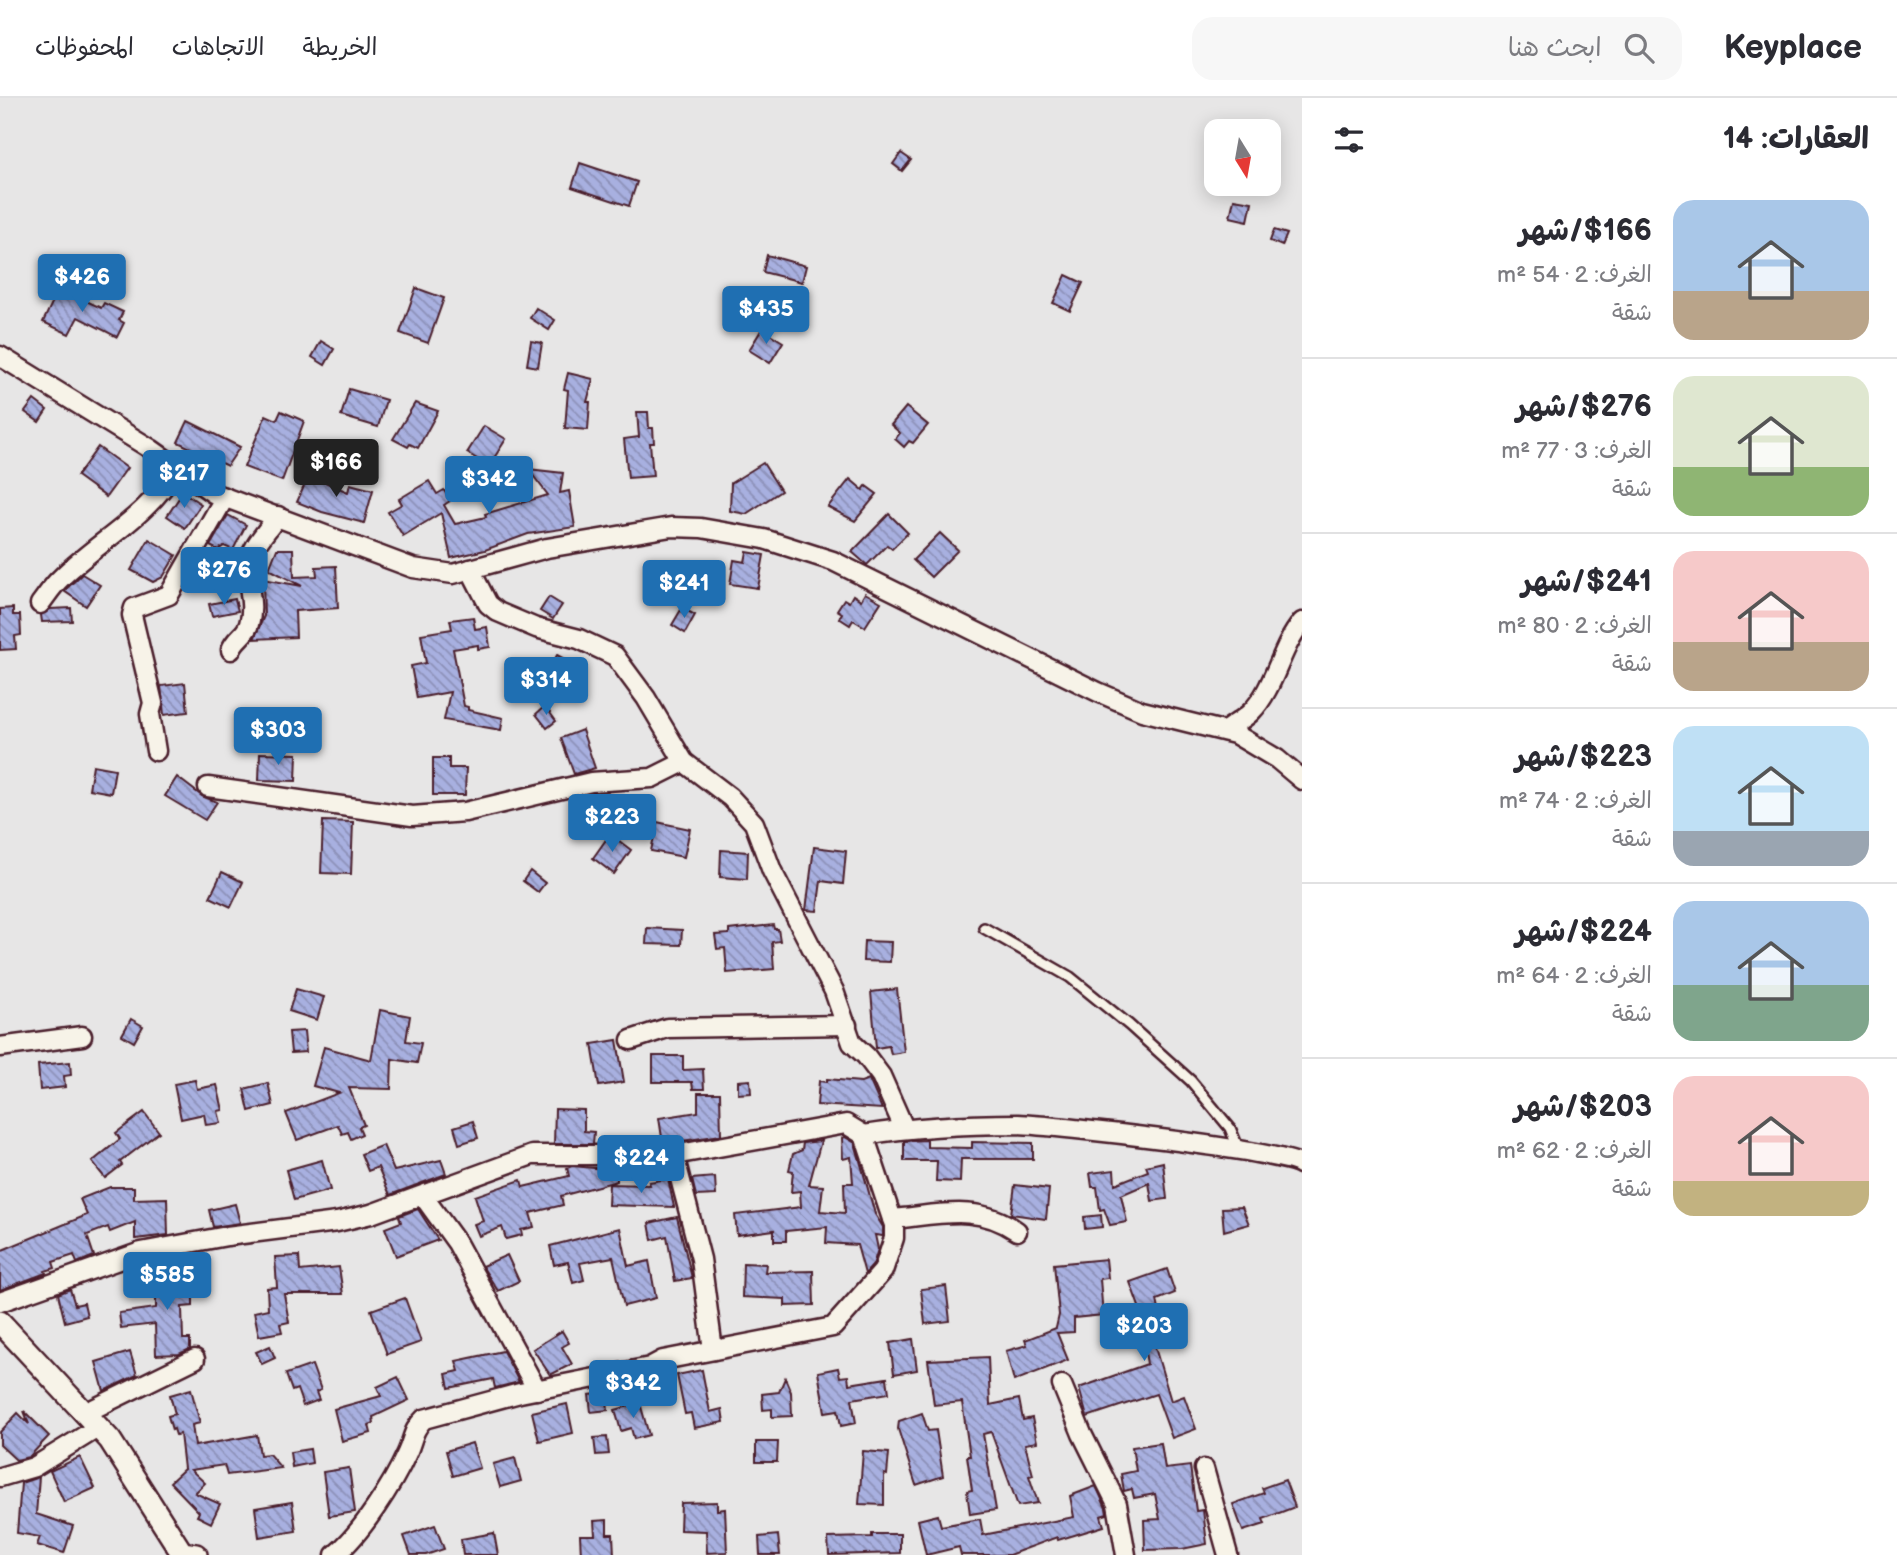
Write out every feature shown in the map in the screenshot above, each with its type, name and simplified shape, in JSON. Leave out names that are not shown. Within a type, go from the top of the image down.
[{"type":"street","points":[[0,356],[142,443],[213,493],[412,568],[453,574],[547,548],[671,527],[701,528],[764,539],[833,561],[1131,706],[1179,722],[1225,731],[1277,759],[1302,780]]},
{"type":"street","points":[[40,604],[61,578],[116,534],[157,495],[176,468]]},
{"type":"street","points":[[156,751],[150,715],[153,704],[132,615],[134,608],[169,595],[175,588],[225,497]]},
{"type":"street","points":[[230,650],[233,642],[249,627],[251,611],[248,567],[251,554],[278,516]]},
{"type":"street","points":[[470,569],[488,604],[498,612],[536,628],[579,639],[615,656],[646,698],[684,762],[730,797],[754,823],[772,871],[834,991],[852,1043],[881,1076],[904,1128]]},
{"type":"street","points":[[1225,731],[1251,712],[1260,700],[1290,636],[1302,622]]},
{"type":"street","points":[[208,787],[412,816],[465,812],[591,782],[652,778],[684,762]]},
{"type":"street","points":[[631,1040],[667,1028],[847,1025]]},
{"type":"street","points":[[0,1047],[82,1036]]},
{"type":"street","points":[[0,1302],[141,1252],[227,1236],[353,1219],[532,1155],[674,1156],[846,1124],[863,1135],[892,1219],[894,1238],[883,1270],[833,1327],[663,1360],[650,1367],[537,1390],[424,1419],[417,1425],[407,1453],[356,1534],[335,1555]]},
{"type":"street","points":[[863,1135],[904,1128],[1020,1124],[1288,1157],[1302,1165]]},
{"type":"street","points":[[674,1156],[701,1259],[713,1350]]},
{"type":"street","points":[[423,1196],[457,1243],[537,1390]]},
{"type":"street","points":[[892,1219],[974,1213],[1000,1219],[1017,1231]]},
{"type":"street","points":[[0,1322],[93,1420],[187,1554]]},
{"type":"street","points":[[0,1477],[34,1468],[93,1420],[195,1359]]},
{"type":"street","points":[[1062,1385],[1082,1434],[1117,1504],[1126,1555]]},
{"type":"street","points":[[1204,1469],[1227,1555]]},
{"type":"lane","points":[[984,928],[1070,976],[1129,1025],[1191,1081],[1230,1128],[1239,1150]]},
{"type":"building","points":[[901,153],[911,160],[902,171],[893,164]]},
{"type":"building","points":[[580,163],[637,182],[629,206],[572,187]]},
{"type":"building","points":[[1234,199],[1252,202],[1248,221],[1230,217]]},
{"type":"building","points":[[1274,230],[1287,234],[1282,246],[1270,241]]},
{"type":"building","points":[[767,255],[806,266],[802,282],[763,272]]},
{"type":"building","points":[[1066,275],[1083,283],[1070,311],[1053,303]]},
{"type":"building","points":[[59,288],[101,308],[104,303],[123,312],[119,320],[124,323],[117,337],[78,317],[69,334],[43,322]]},
{"type":"building","points":[[416,288],[444,298],[428,343],[400,333]]},
{"type":"building","points":[[536,308],[555,320],[549,330],[530,318]]},
{"type":"building","points":[[762,329],[783,342],[770,363],[749,350]]},
{"type":"building","points":[[321,341],[334,349],[325,365],[312,357]]},
{"type":"building","points":[[531,341],[542,343],[538,367],[527,365]]},
{"type":"building","points":[[568,373],[593,379],[587,402],[590,402],[588,430],[565,428],[568,390],[564,389]]},
{"type":"building","points":[[349,389],[386,400],[378,427],[341,416]]},
{"type":"building","points":[[34,400],[47,410],[39,422],[25,412]]},
{"type":"building","points":[[415,403],[438,411],[418,448],[410,444],[408,447],[393,439]]},
{"type":"building","points":[[906,407],[928,425],[913,443],[909,441],[904,447],[895,439],[900,433],[891,425]]},
{"type":"building","points":[[281,411],[304,421],[282,481],[244,467],[266,415],[277,420]]},
{"type":"building","points":[[637,412],[648,412],[649,428],[653,428],[654,443],[650,443],[653,476],[628,478],[624,439],[639,437]]},
{"type":"building","points":[[188,421],[240,447],[227,466],[178,442]]},
{"type":"building","points":[[484,426],[506,439],[489,466],[467,453]]},
{"type":"building","points":[[98,447],[127,468],[106,497],[77,476]]},
{"type":"building","points":[[763,463],[781,491],[746,514],[730,511],[731,483]]},
{"type":"building","points":[[528,469],[563,473],[560,493],[569,491],[575,527],[528,534],[485,550],[451,558],[441,513],[403,536],[388,512],[402,504],[399,499],[429,481],[437,494],[444,490],[450,501],[444,505],[455,524],[486,517],[485,514],[548,495]]},
{"type":"building","points":[[309,475],[348,492],[350,484],[373,490],[364,523],[297,502]]},
{"type":"building","points":[[850,479],[863,490],[866,486],[877,494],[855,521],[828,507]]},
{"type":"building","points":[[183,492],[201,504],[185,528],[167,516]]},
{"type":"building","points":[[889,514],[908,533],[892,549],[887,545],[867,565],[852,552]]},
{"type":"building","points":[[228,515],[246,525],[233,550],[224,546],[218,550],[210,546]]},
{"type":"building","points":[[940,533],[958,550],[931,577],[913,560]]},
{"type":"building","points":[[149,539],[176,555],[163,577],[153,582],[131,570]]},
{"type":"building","points":[[277,549],[293,549],[294,577],[317,576],[316,567],[336,566],[338,608],[295,611],[296,637],[254,639],[264,616],[263,579],[302,586],[269,569]]},
{"type":"building","points":[[747,552],[764,555],[758,588],[730,584],[734,560],[745,562]]},
{"type":"building","points":[[206,568],[228,572],[225,588],[203,584]]},
{"type":"building","points":[[82,574],[100,585],[86,606],[64,591]]},
{"type":"building","points":[[865,593],[881,602],[865,627],[853,620],[850,625],[839,618],[842,613],[837,610],[844,599],[849,602],[853,595],[861,600]]},
{"type":"building","points":[[549,597],[562,605],[553,619],[540,611]]},
{"type":"building","points":[[235,599],[238,611],[212,616],[209,604]]},
{"type":"building","points":[[13,608],[13,615],[20,615],[21,635],[15,636],[16,649],[0,650],[0,609]]},
{"type":"building","points":[[71,608],[72,621],[42,622],[41,615],[50,609]]},
{"type":"building","points":[[682,608],[695,615],[685,633],[672,625]]},
{"type":"building","points":[[473,617],[475,629],[487,627],[490,647],[478,649],[478,645],[453,649],[464,706],[468,707],[468,710],[503,718],[501,730],[444,720],[450,692],[417,698],[411,666],[426,663],[421,634],[452,629],[450,620]]},
{"type":"building","points":[[557,655],[581,668],[568,690],[545,677]]},
{"type":"building","points":[[185,683],[188,712],[164,715],[161,686]]},
{"type":"building","points":[[545,706],[556,721],[547,728],[536,714]]},
{"type":"building","points":[[582,730],[595,768],[574,774],[561,738]]},
{"type":"building","points":[[260,753],[297,754],[296,781],[259,780]]},
{"type":"building","points":[[433,758],[449,758],[449,768],[466,768],[465,795],[433,795]]},
{"type":"building","points":[[93,765],[115,769],[111,793],[89,789]]},
{"type":"building","points":[[177,777],[202,796],[217,802],[205,820],[165,796]]},
{"type":"building","points":[[323,821],[353,822],[351,874],[321,873]]},
{"type":"building","points":[[657,822],[690,829],[684,857],[651,851]]},
{"type":"building","points":[[610,834],[631,850],[614,874],[593,858]]},
{"type":"building","points":[[814,847],[846,851],[843,884],[821,881],[817,911],[806,910]]},
{"type":"building","points":[[721,850],[748,852],[747,879],[720,877]]},
{"type":"building","points":[[530,871],[545,883],[538,892],[523,881]]},
{"type":"building","points":[[222,872],[243,882],[231,907],[210,897]]},
{"type":"building","points":[[773,925],[774,929],[778,929],[780,941],[772,942],[774,969],[727,973],[725,948],[717,949],[715,935],[729,934],[729,930]]},
{"type":"building","points":[[647,928],[682,930],[681,945],[646,944]]},
{"type":"building","points":[[864,941],[891,942],[890,962],[863,961]]},
{"type":"building","points":[[296,989],[324,997],[317,1020],[289,1011]]},
{"type":"building","points":[[897,989],[904,1052],[891,1054],[889,1046],[876,1048],[871,992]]},
{"type":"building","points":[[380,1010],[410,1016],[406,1041],[421,1043],[417,1063],[392,1059],[391,1089],[349,1088],[364,1125],[359,1127],[362,1134],[351,1139],[348,1132],[342,1134],[338,1125],[297,1140],[286,1113],[339,1093],[313,1086],[324,1047],[371,1060]]},
{"type":"building","points":[[131,1019],[143,1026],[134,1042],[122,1035]]},
{"type":"building","points":[[304,1031],[306,1052],[291,1053],[289,1032]]},
{"type":"building","points":[[617,1040],[624,1082],[599,1086],[592,1044]]},
{"type":"building","points":[[653,1056],[683,1056],[683,1070],[703,1069],[704,1089],[693,1089],[692,1082],[653,1082]]},
{"type":"building","points":[[70,1062],[71,1075],[64,1076],[65,1087],[40,1090],[38,1065]]},
{"type":"building","points":[[827,1079],[861,1082],[869,1079],[882,1109],[817,1105],[819,1081],[827,1082]]},
{"type":"building","points":[[195,1080],[197,1089],[217,1085],[223,1110],[218,1111],[221,1123],[206,1125],[204,1114],[181,1119],[174,1084]]},
{"type":"building","points":[[750,1080],[751,1093],[738,1094],[738,1081]]},
{"type":"building","points":[[268,1083],[273,1105],[249,1111],[244,1089]]},
{"type":"building","points":[[698,1093],[720,1093],[721,1135],[663,1144],[659,1118],[698,1112]]},
{"type":"building","points":[[555,1109],[584,1110],[584,1131],[594,1132],[593,1144],[554,1144]]},
{"type":"building","points":[[144,1112],[159,1132],[120,1162],[122,1165],[105,1178],[92,1162],[120,1139],[116,1133]]},
{"type":"building","points":[[473,1121],[478,1138],[459,1144],[454,1127]]},
{"type":"building","points":[[842,1138],[855,1143],[875,1214],[883,1227],[883,1236],[875,1235],[878,1249],[873,1265],[865,1274],[857,1245],[826,1243],[827,1227],[786,1231],[786,1241],[774,1241],[774,1230],[737,1235],[735,1215],[801,1207],[800,1191],[791,1192],[793,1171],[789,1170],[793,1154],[802,1150],[803,1143],[821,1141],[809,1185],[823,1186],[820,1211],[845,1213],[844,1183],[853,1183],[851,1157],[843,1159]]},
{"type":"building","points":[[927,1140],[927,1147],[972,1148],[972,1142],[1033,1143],[1033,1159],[961,1159],[960,1182],[936,1181],[937,1161],[904,1161],[904,1141]]},
{"type":"building","points":[[383,1145],[394,1171],[441,1160],[446,1174],[390,1195],[378,1167],[368,1171],[361,1154]]},
{"type":"building","points":[[322,1160],[330,1190],[294,1200],[286,1170]]},
{"type":"building","points":[[1163,1162],[1167,1199],[1152,1201],[1149,1183],[1121,1195],[1127,1222],[1110,1225],[1104,1209],[1100,1210],[1097,1187],[1092,1187],[1090,1173],[1114,1170],[1115,1184],[1148,1171],[1146,1166]]},
{"type":"building","points":[[572,1166],[617,1170],[617,1181],[561,1196],[563,1205],[530,1213],[534,1227],[521,1230],[522,1235],[506,1239],[502,1227],[479,1236],[474,1224],[483,1221],[475,1196],[521,1180],[523,1187],[569,1176],[567,1168]]},
{"type":"building","points":[[715,1177],[716,1195],[696,1196],[692,1179]]},
{"type":"building","points":[[668,1179],[674,1207],[608,1205],[609,1184],[650,1185],[649,1182]]},
{"type":"building","points":[[1015,1185],[1049,1189],[1046,1219],[1011,1214]]},
{"type":"building","points":[[110,1187],[134,1187],[134,1199],[167,1198],[168,1235],[135,1239],[135,1222],[110,1232],[108,1227],[87,1235],[94,1256],[77,1263],[74,1255],[53,1262],[55,1268],[45,1271],[46,1273],[0,1290],[0,1251],[87,1215],[80,1199]]},
{"type":"building","points":[[235,1204],[240,1223],[213,1227],[209,1210]]},
{"type":"building","points":[[1242,1207],[1249,1224],[1224,1231],[1222,1208]]},
{"type":"building","points":[[418,1209],[438,1240],[396,1256],[385,1228],[401,1222],[399,1216]]},
{"type":"building","points":[[1101,1215],[1102,1227],[1085,1229],[1084,1217]]},
{"type":"building","points":[[677,1217],[692,1278],[675,1281],[667,1236],[652,1240],[649,1223]]},
{"type":"building","points":[[620,1228],[628,1266],[649,1261],[656,1298],[624,1306],[613,1257],[580,1263],[584,1280],[573,1283],[568,1262],[554,1265],[550,1246]]},
{"type":"building","points":[[507,1255],[519,1281],[498,1291],[482,1266]]},
{"type":"building","points":[[299,1256],[300,1271],[339,1267],[343,1294],[284,1294],[289,1322],[280,1324],[282,1332],[259,1336],[254,1312],[268,1309],[267,1288],[277,1287],[275,1257]]},
{"type":"building","points":[[1106,1259],[1108,1278],[1100,1279],[1103,1315],[1074,1318],[1074,1332],[1057,1333],[1068,1360],[1014,1381],[1006,1351],[1027,1345],[1025,1340],[1056,1328],[1059,1315],[1054,1264]]},
{"type":"building","points":[[743,1263],[766,1264],[765,1272],[813,1271],[814,1305],[785,1306],[785,1299],[742,1297]]},
{"type":"building","points":[[168,1266],[193,1266],[193,1306],[182,1307],[183,1339],[190,1339],[190,1349],[179,1354],[156,1355],[155,1324],[121,1328],[119,1313],[156,1308],[156,1287],[168,1287]]},
{"type":"building","points":[[1167,1269],[1175,1293],[1157,1300],[1162,1325],[1176,1323],[1179,1340],[1154,1344],[1171,1401],[1184,1396],[1196,1429],[1172,1438],[1156,1394],[1087,1417],[1079,1388],[1147,1364],[1139,1316],[1142,1315],[1130,1282]]},
{"type":"building","points":[[946,1286],[950,1321],[925,1324],[921,1289]]},
{"type":"building","points":[[70,1289],[75,1305],[84,1303],[87,1316],[65,1322],[58,1294]]},
{"type":"building","points":[[405,1298],[421,1342],[387,1354],[371,1310]]},
{"type":"building","points":[[562,1331],[569,1343],[562,1347],[572,1364],[550,1375],[533,1349]]},
{"type":"building","points":[[913,1339],[917,1370],[894,1374],[890,1343]]},
{"type":"building","points":[[270,1346],[275,1358],[262,1364],[256,1352]]},
{"type":"building","points":[[503,1351],[519,1382],[495,1388],[493,1379],[449,1388],[446,1374],[459,1371],[456,1361]]},
{"type":"building","points":[[130,1352],[137,1375],[104,1391],[96,1362]]},
{"type":"building","points":[[988,1357],[990,1405],[1019,1399],[1023,1420],[1032,1418],[1037,1442],[1025,1444],[1033,1475],[1029,1476],[1038,1503],[1018,1506],[991,1432],[983,1434],[996,1510],[970,1514],[967,1491],[972,1490],[967,1456],[970,1456],[962,1402],[934,1405],[928,1360]]},
{"type":"building","points":[[312,1365],[321,1390],[316,1392],[319,1400],[303,1406],[297,1389],[292,1391],[286,1374]]},
{"type":"building","points":[[838,1368],[840,1377],[848,1376],[849,1384],[887,1378],[889,1393],[852,1399],[856,1423],[841,1426],[838,1410],[825,1412],[818,1372]]},
{"type":"building","points":[[702,1370],[710,1412],[722,1409],[724,1422],[694,1428],[691,1413],[685,1414],[677,1375]]},
{"type":"building","points":[[398,1377],[409,1400],[373,1417],[374,1423],[369,1425],[371,1433],[342,1441],[334,1409],[381,1396],[377,1387]]},
{"type":"building","points":[[785,1378],[791,1392],[792,1416],[772,1417],[772,1409],[763,1410],[762,1394],[779,1392]]},
{"type":"building","points":[[191,1389],[200,1423],[192,1425],[195,1446],[257,1435],[260,1455],[269,1454],[281,1468],[227,1475],[224,1465],[191,1470],[205,1483],[195,1493],[220,1504],[211,1523],[197,1516],[199,1512],[170,1482],[184,1469],[180,1434],[176,1435],[174,1429],[172,1430],[168,1416],[175,1414],[170,1395]]},
{"type":"building","points":[[606,1393],[608,1410],[591,1412],[589,1395]]},
{"type":"building","points":[[640,1403],[649,1435],[634,1439],[631,1428],[621,1431],[615,1410]]},
{"type":"building","points":[[567,1404],[573,1433],[539,1441],[532,1412]]},
{"type":"building","points":[[24,1411],[49,1436],[29,1457],[16,1460],[0,1445],[0,1432],[18,1413],[29,1424]]},
{"type":"building","points":[[922,1413],[928,1431],[936,1430],[943,1476],[916,1485],[898,1429],[899,1421]]},
{"type":"building","points":[[607,1437],[609,1454],[596,1455],[594,1438]]},
{"type":"building","points":[[756,1442],[778,1442],[777,1462],[756,1462]]},
{"type":"building","points":[[472,1443],[480,1468],[453,1476],[446,1451]]},
{"type":"building","points":[[1161,1443],[1165,1469],[1190,1466],[1196,1511],[1203,1510],[1207,1544],[1182,1549],[1145,1550],[1144,1520],[1160,1519],[1155,1494],[1134,1498],[1132,1489],[1124,1491],[1121,1474],[1136,1471],[1132,1447]]},
{"type":"building","points":[[310,1449],[312,1463],[292,1467],[290,1452]]},
{"type":"building","points":[[863,1451],[889,1453],[887,1475],[884,1474],[884,1505],[859,1504]]},
{"type":"building","points":[[80,1457],[95,1488],[64,1502],[50,1471]]},
{"type":"building","points":[[515,1458],[521,1481],[500,1487],[493,1464]]},
{"type":"building","points":[[349,1468],[355,1512],[329,1516],[323,1472]]},
{"type":"building","points":[[39,1477],[36,1514],[73,1526],[64,1553],[37,1545],[40,1537],[17,1533],[21,1483]]},
{"type":"building","points":[[1285,1480],[1295,1507],[1263,1519],[1265,1524],[1243,1531],[1233,1504],[1264,1493],[1262,1488]]},
{"type":"building","points":[[1096,1486],[1106,1508],[1107,1514],[1101,1516],[1104,1526],[1058,1540],[1057,1537],[1009,1555],[961,1555],[959,1547],[926,1555],[918,1520],[938,1515],[941,1526],[980,1519],[983,1535],[1074,1517],[1070,1496]]},
{"type":"building","points":[[292,1502],[296,1531],[259,1537],[255,1508]]},
{"type":"building","points":[[717,1502],[717,1510],[725,1509],[727,1552],[707,1553],[706,1531],[680,1530],[681,1503]]},
{"type":"building","points":[[607,1520],[607,1534],[613,1534],[614,1555],[581,1555],[580,1535],[595,1535],[594,1521]]},
{"type":"building","points":[[435,1525],[444,1549],[426,1555],[411,1555],[404,1536]]},
{"type":"building","points":[[494,1533],[498,1555],[463,1555],[461,1539]]},
{"type":"building","points":[[872,1534],[900,1534],[900,1553],[829,1555],[828,1538],[872,1537]]},
{"type":"building","points":[[778,1535],[780,1555],[760,1555],[759,1537]]}]
